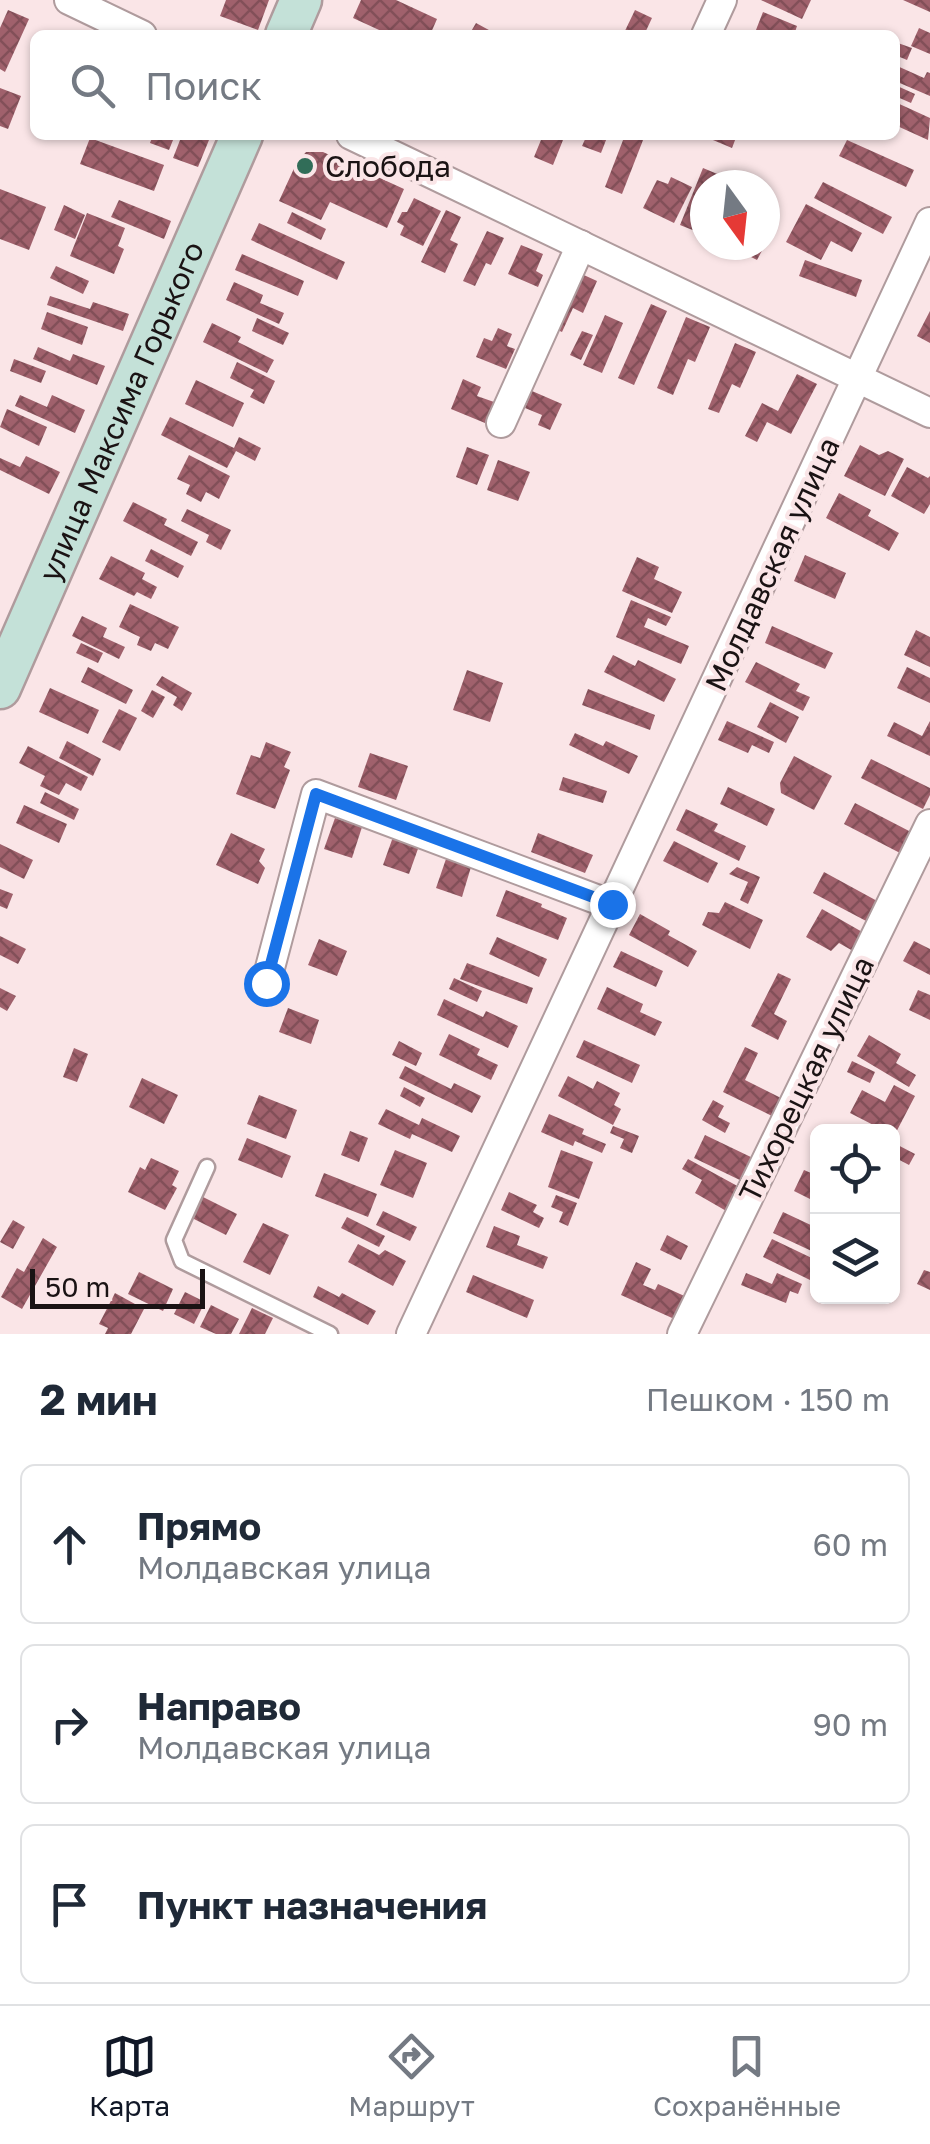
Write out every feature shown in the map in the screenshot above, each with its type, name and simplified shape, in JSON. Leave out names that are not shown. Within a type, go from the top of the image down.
[{"type":"main road","points":[[288,30],[301,0]]},
{"type":"main road","name":"улица Максима Горького","points":[[0,688],[240,140]]},
{"type":"street","points":[[69,0],[132,30]]},
{"type":"street","points":[[708,30],[722,0]]},
{"type":"street","points":[[361,140],[930,413]]},
{"type":"street","name":"Молдавская улица","points":[[411,1334],[930,222]]},
{"type":"street","points":[[500,423],[580,245]]},
{"type":"street","points":[[266,983],[316,794],[612,904]]},
{"type":"street","name":"Тихорецкая улица","points":[[682,1334],[930,824]]},
{"type":"lane","points":[[207,1167],[174,1240],[182,1261],[330,1334]]},
{"type":"building","points":[[226,0],[269,0],[258,30],[220,16]]},
{"type":"building","points":[[361,0],[396,0],[437,19],[432,30],[379,30],[353,18]]},
{"type":"building","points":[[761,0],[811,0],[802,19]]},
{"type":"building","points":[[903,0],[930,0],[930,12]]},
{"type":"building","points":[[8,10],[29,19],[5,72],[0,69],[0,28]]},
{"type":"building","points":[[635,10],[652,18],[646,30],[625,30]]},
{"type":"building","points":[[763,12],[797,26],[796,30],[756,30]]},
{"type":"building","points":[[919,28],[930,33],[930,54],[911,46]]},
{"type":"building","points":[[900,44],[912,48],[907,60],[900,57]]},
{"type":"building","points":[[900,67],[924,78],[930,73],[930,96],[900,83]]},
{"type":"building","points":[[900,87],[915,94],[911,103],[900,98]]},
{"type":"building","points":[[0,88],[21,96],[8,129],[0,126]]},
{"type":"building","points":[[900,104],[930,118],[928,140],[900,127]]},
{"type":"building","points":[[89,140],[95,140],[164,165],[154,191],[80,164]]},
{"type":"building","points":[[151,140],[173,140],[169,150],[150,143]]},
{"type":"building","points":[[180,140],[209,140],[198,167],[173,158]]},
{"type":"building","points":[[541,140],[563,140],[553,165],[534,157]]},
{"type":"building","points":[[585,140],[606,140],[601,153],[582,146]]},
{"type":"building","points":[[623,140],[643,140],[622,194],[605,187]]},
{"type":"building","points":[[713,140],[735,140],[732,148]]},
{"type":"building","points":[[847,140],[914,170],[906,187],[839,156]]},
{"type":"building","points":[[306,152],[323,152],[404,189],[387,228],[330,202],[321,220],[279,201],[297,162]]},
{"type":"building","points":[[671,177],[690,186],[674,223],[643,208],[657,180],[668,184]]},
{"type":"building","points":[[823,182],[892,217],[883,234],[814,198]]},
{"type":"building","points":[[0,189],[46,207],[29,250],[0,239]]},
{"type":"building","points":[[414,198],[441,211],[423,246],[400,235],[404,226],[397,222]]},
{"type":"building","points":[[119,200],[171,221],[164,239],[111,217]]},
{"type":"building","points":[[690,200],[690,229],[680,225]]},
{"type":"building","points":[[806,204],[862,233],[852,252],[831,241],[821,260],[786,242]]},
{"type":"building","points":[[64,205],[85,215],[75,239],[54,230]]},
{"type":"building","points":[[446,210],[461,217],[450,240],[458,244],[445,273],[421,262]]},
{"type":"building","points":[[292,212],[326,229],[321,240],[287,223]]},
{"type":"building","points":[[87,213],[125,228],[118,246],[124,249],[114,274],[70,256]]},
{"type":"building","points":[[259,223],[345,262],[337,280],[251,240]]},
{"type":"building","points":[[487,231],[504,238],[475,286],[463,281]]},
{"type":"building","points":[[521,245],[543,254],[536,271],[543,275],[538,287],[508,274]]},
{"type":"building","points":[[242,254],[304,281],[298,296],[235,270]]},
{"type":"building","points":[[805,260],[862,280],[856,297],[799,276]]},
{"type":"building","points":[[56,266],[89,281],[83,294],[50,278]]},
{"type":"building","points":[[575,271],[597,281],[583,313],[573,308],[562,332],[549,326]]},
{"type":"building","points":[[234,282],[263,295],[260,303],[284,313],[279,324],[226,300]]},
{"type":"building","points":[[50,296],[90,309],[93,302],[129,314],[123,331],[47,305]]},
{"type":"building","points":[[651,304],[667,311],[634,385],[618,378]]},
{"type":"building","points":[[930,311],[930,343],[917,336]]},
{"type":"building","points":[[47,312],[88,327],[82,345],[41,329]]},
{"type":"building","points":[[605,315],[623,323],[602,373],[583,365]]},
{"type":"building","points":[[686,317],[710,327],[695,362],[688,359],[673,395],[657,388]]},
{"type":"building","points":[[257,318],[289,333],[283,345],[252,331]]},
{"type":"building","points":[[212,323],[274,360],[267,373],[203,342]]},
{"type":"building","points":[[498,328],[512,334],[507,346],[515,349],[506,369],[476,357],[484,338],[492,341]]},
{"type":"building","points":[[582,331],[593,335],[581,360],[570,355]]},
{"type":"building","points":[[735,343],[756,352],[740,388],[732,384],[719,413],[708,409]]},
{"type":"building","points":[[38,347],[70,361],[73,354],[105,366],[97,385],[33,359]]},
{"type":"building","points":[[14,359],[46,371],[41,383],[10,371]]},
{"type":"building","points":[[237,362],[275,381],[264,404],[250,397],[254,390],[230,378]]},
{"type":"building","points":[[797,374],[817,384],[791,434],[767,422],[757,442],[745,436],[762,403],[778,411]]},
{"type":"building","points":[[463,379],[481,387],[477,396],[494,402],[485,423],[451,409]]},
{"type":"building","points":[[196,380],[244,403],[233,427],[185,404]]},
{"type":"building","points":[[532,391],[562,404],[550,430],[538,425],[542,415],[525,408]]},
{"type":"building","points":[[20,395],[47,407],[52,395],[85,410],[75,433],[15,406]]},
{"type":"building","points":[[7,409],[47,427],[39,446],[0,427]]},
{"type":"building","points":[[170,417],[234,448],[239,437],[261,448],[255,461],[236,451],[227,468],[161,435]]},
{"type":"building","points":[[860,445],[879,455],[888,451],[904,459],[885,496],[844,476]]},
{"type":"building","points":[[467,447],[489,455],[477,485],[456,477]]},
{"type":"building","points":[[189,455],[230,476],[219,499],[206,492],[201,502],[186,494],[190,485],[177,479]]},
{"type":"building","points":[[26,456],[60,472],[49,494],[0,470],[0,458],[20,467]]},
{"type":"building","points":[[498,460],[530,472],[518,501],[487,490]]},
{"type":"building","points":[[907,467],[930,476],[930,504],[924,514],[891,496]]},
{"type":"building","points":[[839,493],[871,510],[868,516],[899,533],[889,551],[826,518]]},
{"type":"building","points":[[133,502],[167,519],[164,525],[198,542],[191,556],[123,521]]},
{"type":"building","points":[[187,509],[231,530],[221,550],[206,542],[209,535],[181,521]]},
{"type":"building","points":[[151,549],[184,566],[178,578],[145,561]]},
{"type":"building","points":[[805,555],[846,573],[835,599],[794,581]]},
{"type":"building","points":[[111,556],[145,573],[142,579],[157,587],[151,599],[137,592],[134,596],[99,579]]},
{"type":"building","points":[[637,557],[659,567],[654,579],[682,592],[672,613],[622,591]]},
{"type":"building","points":[[631,600],[671,617],[666,626],[648,618],[644,627],[689,646],[681,664],[616,637]]},
{"type":"building","points":[[130,604],[179,627],[168,649],[155,643],[151,651],[137,645],[140,637],[119,627]]},
{"type":"building","points":[[82,616],[107,628],[103,637],[125,647],[119,659],[72,636]]},
{"type":"building","points":[[772,626],[833,653],[825,669],[765,643]]},
{"type":"building","points":[[916,630],[930,637],[930,667],[904,655]]},
{"type":"building","points":[[81,643],[103,653],[98,663],[76,653]]},
{"type":"building","points":[[613,655],[635,666],[638,660],[676,679],[664,702],[604,672]]},
{"type":"building","points":[[756,662],[800,684],[796,691],[810,697],[803,711],[745,682]]},
{"type":"building","points":[[88,667],[133,690],[126,704],[81,682]]},
{"type":"building","points":[[907,667],[930,678],[930,703],[897,688]]},
{"type":"building","points":[[467,670],[503,683],[490,722],[453,710]]},
{"type":"building","points":[[162,676],[192,693],[182,711],[173,705],[177,697],[156,685]]},
{"type":"building","points":[[50,688],[99,710],[88,734],[39,712]]},
{"type":"building","points":[[588,689],[655,715],[650,730],[582,705]]},
{"type":"building","points":[[152,690],[165,697],[153,718],[141,711]]},
{"type":"building","points":[[770,702],[799,717],[786,743],[757,727]]},
{"type":"building","points":[[119,709],[137,718],[120,751],[102,742]]},
{"type":"building","points":[[727,721],[774,742],[769,753],[752,745],[748,753],[718,740]]},
{"type":"building","points":[[930,721],[930,756],[887,736],[894,722],[922,736]]},
{"type":"building","points":[[575,733],[603,746],[606,741],[638,756],[629,774],[569,745]]},
{"type":"building","points":[[67,741],[101,759],[93,776],[59,758]]},
{"type":"building","points":[[266,742],[291,752],[284,767],[290,770],[275,809],[236,794],[251,755],[260,758]]},
{"type":"building","points":[[28,746],[88,777],[81,791],[66,783],[59,795],[40,786],[45,776],[19,763]]},
{"type":"building","points":[[370,753],[408,766],[396,800],[358,787]]},
{"type":"building","points":[[794,756],[832,776],[814,810],[781,793],[780,783]]},
{"type":"building","points":[[871,759],[930,788],[923,809],[861,778]]},
{"type":"building","points":[[563,777],[607,791],[603,803],[559,790]]},
{"type":"building","points":[[728,787],[775,809],[767,826],[720,804]]},
{"type":"building","points":[[45,792],[79,809],[74,820],[40,803]]},
{"type":"building","points":[[855,803],[911,832],[900,853],[844,824]]},
{"type":"building","points":[[24,805],[67,824],[59,843],[16,823]]},
{"type":"building","points":[[686,809],[718,824],[714,831],[746,846],[739,861],[676,830]]},
{"type":"building","points":[[335,818],[362,827],[352,858],[324,849]]},
{"type":"building","points":[[231,833],[265,849],[259,861],[265,868],[258,884],[216,865]]},
{"type":"building","points":[[538,833],[593,855],[585,873],[531,852]]},
{"type":"building","points":[[393,837],[419,846],[409,874],[383,865]]},
{"type":"building","points":[[674,841],[718,863],[708,883],[663,861]]},
{"type":"building","points":[[0,844],[33,860],[24,879],[0,867]]},
{"type":"building","points":[[446,859],[471,867],[462,897],[436,888]]},
{"type":"building","points":[[737,867],[760,877],[748,904],[740,900],[748,882],[729,874]]},
{"type":"building","points":[[824,872],[879,902],[868,922],[813,893]]},
{"type":"building","points":[[0,889],[13,894],[7,909],[0,906]]},
{"type":"building","points":[[506,890],[567,918],[558,940],[496,916]]},
{"type":"building","points":[[725,902],[763,920],[750,949],[702,925],[708,912],[719,913]]},
{"type":"building","points":[[822,909],[864,933],[853,951],[839,943],[831,951],[806,937]]},
{"type":"building","points":[[640,914],[697,951],[688,967],[629,935]]},
{"type":"building","points":[[0,936],[26,949],[18,964],[0,955]]},
{"type":"building","points":[[497,937],[547,959],[539,977],[489,954]]},
{"type":"building","points":[[319,939],[347,951],[337,976],[308,965]]},
{"type":"building","points":[[914,941],[930,949],[930,975],[903,961]]},
{"type":"building","points":[[621,951],[663,971],[656,987],[613,967]]},
{"type":"building","points":[[467,963],[533,988],[527,1004],[460,979]]},
{"type":"building","points":[[778,973],[791,979],[774,1014],[787,1021],[778,1040],[751,1026]]},
{"type":"building","points":[[454,978],[482,991],[477,1002],[449,989]]},
{"type":"building","points":[[607,987],[643,1004],[640,1012],[662,1022],[655,1036],[597,1009]]},
{"type":"building","points":[[0,988],[16,996],[7,1011],[0,1007]]},
{"type":"building","points":[[918,990],[930,995],[930,1020],[909,1010]]},
{"type":"building","points":[[444,999],[483,1017],[486,1011],[518,1026],[508,1048],[437,1015]]},
{"type":"building","points":[[288,1008],[319,1020],[311,1044],[279,1032]]},
{"type":"building","points":[[449,1034],[480,1049],[477,1055],[498,1065],[491,1080],[439,1055]]},
{"type":"building","points":[[869,1035],[901,1054],[896,1063],[916,1075],[909,1087],[857,1056]]},
{"type":"building","points":[[584,1040],[640,1065],[632,1083],[576,1057]]},
{"type":"building","points":[[399,1041],[422,1053],[416,1066],[392,1055]]},
{"type":"building","points":[[745,1047],[758,1053],[745,1080],[783,1099],[774,1117],[723,1092]]},
{"type":"building","points":[[74,1048],[88,1054],[77,1082],[63,1077]]},
{"type":"building","points":[[852,1061],[875,1072],[870,1083],[847,1072]]},
{"type":"building","points":[[405,1066],[451,1089],[454,1083],[481,1096],[472,1113],[399,1078]]},
{"type":"building","points":[[568,1076],[593,1089],[597,1081],[620,1093],[614,1105],[621,1109],[613,1125],[558,1096]]},
{"type":"building","points":[[142,1078],[178,1095],[164,1124],[129,1107]]},
{"type":"building","points":[[894,1085],[915,1096],[900,1125],[871,1124],[850,1113],[862,1090],[885,1102]]},
{"type":"building","points":[[404,1087],[425,1098],[420,1107],[400,1096]]},
{"type":"building","points":[[259,1095],[297,1110],[286,1139],[247,1124]]},
{"type":"building","points":[[713,1100],[724,1106],[718,1117],[730,1123],[725,1133],[702,1120]]},
{"type":"building","points":[[386,1109],[419,1125],[422,1118],[460,1136],[452,1152],[378,1124]]},
{"type":"building","points":[[549,1114],[584,1129],[582,1134],[606,1144],[602,1153],[541,1132]]},
{"type":"building","points":[[613,1126],[639,1136],[632,1153],[620,1148],[624,1139],[610,1133]]},
{"type":"building","points":[[350,1131],[368,1138],[359,1162],[341,1155]]},
{"type":"building","points":[[705,1135],[755,1159],[744,1182],[694,1158]]},
{"type":"building","points":[[247,1138],[291,1156],[282,1178],[238,1160]]},
{"type":"building","points":[[900,1146],[915,1154],[909,1165],[900,1160]]},
{"type":"building","points":[[395,1150],[427,1163],[413,1198],[380,1185]]},
{"type":"building","points":[[561,1150],[593,1162],[579,1199],[548,1187]]},
{"type":"building","points":[[151,1158],[179,1171],[172,1185],[177,1188],[165,1210],[128,1192],[140,1167],[145,1170]]},
{"type":"building","points":[[688,1159],[741,1188],[728,1212],[695,1193],[702,1180],[682,1169]]},
{"type":"building","points":[[804,1170],[810,1173],[810,1199],[794,1191]]},
{"type":"building","points":[[324,1173],[377,1194],[368,1217],[315,1196]]},
{"type":"building","points":[[509,1192],[537,1205],[533,1212],[544,1218],[539,1228],[501,1210]]},
{"type":"building","points":[[556,1195],[577,1203],[568,1226],[559,1222],[563,1212],[551,1207]]},
{"type":"building","points":[[203,1197],[237,1214],[226,1235],[192,1218]]},
{"type":"building","points":[[383,1211],[417,1227],[410,1241],[376,1225]]},
{"type":"building","points":[[783,1212],[810,1225],[810,1250],[773,1233]]},
{"type":"building","points":[[347,1217],[385,1236],[379,1247],[341,1228]]},
{"type":"building","points":[[13,1220],[25,1227],[13,1249],[0,1242]]},
{"type":"building","points":[[263,1223],[289,1235],[270,1275],[243,1262]]},
{"type":"building","points":[[494,1226],[520,1236],[517,1245],[548,1257],[543,1269],[486,1247]]},
{"type":"building","points":[[667,1235],[688,1246],[681,1260],[660,1250]]},
{"type":"building","points":[[43,1238],[57,1247],[22,1309],[1,1297],[17,1268],[24,1272]]},
{"type":"building","points":[[772,1239],[810,1257],[810,1280],[763,1257]]},
{"type":"building","points":[[358,1244],[379,1255],[385,1250],[406,1261],[393,1286],[348,1262]]},
{"type":"building","points":[[636,1262],[651,1269],[643,1285],[655,1290],[658,1284],[691,1299],[681,1322],[621,1295]]},
{"type":"building","points":[[924,1270],[930,1272],[930,1290],[917,1284]]},
{"type":"building","points":[[139,1272],[173,1289],[163,1311],[128,1294]]},
{"type":"building","points":[[746,1273],[772,1284],[777,1273],[802,1284],[798,1294],[790,1291],[786,1303],[741,1285]]},
{"type":"building","points":[[473,1275],[534,1300],[527,1318],[466,1292]]},
{"type":"building","points":[[318,1286],[339,1297],[342,1293],[376,1311],[368,1325],[313,1297]]},
{"type":"building","points":[[185,1292],[205,1302],[194,1324],[174,1314]]},
{"type":"building","points":[[115,1293],[144,1309],[131,1334],[105,1334],[108,1328],[99,1324]]},
{"type":"building","points":[[211,1305],[239,1319],[231,1334],[216,1334],[200,1327]]},
{"type":"building","points":[[252,1308],[273,1318],[265,1334],[239,1334]]},
{"type":"place","name":"Слобода","points":[[305,166]]},
{"type":"route","points":[[266,983],[316,794],[612,904]]}]
